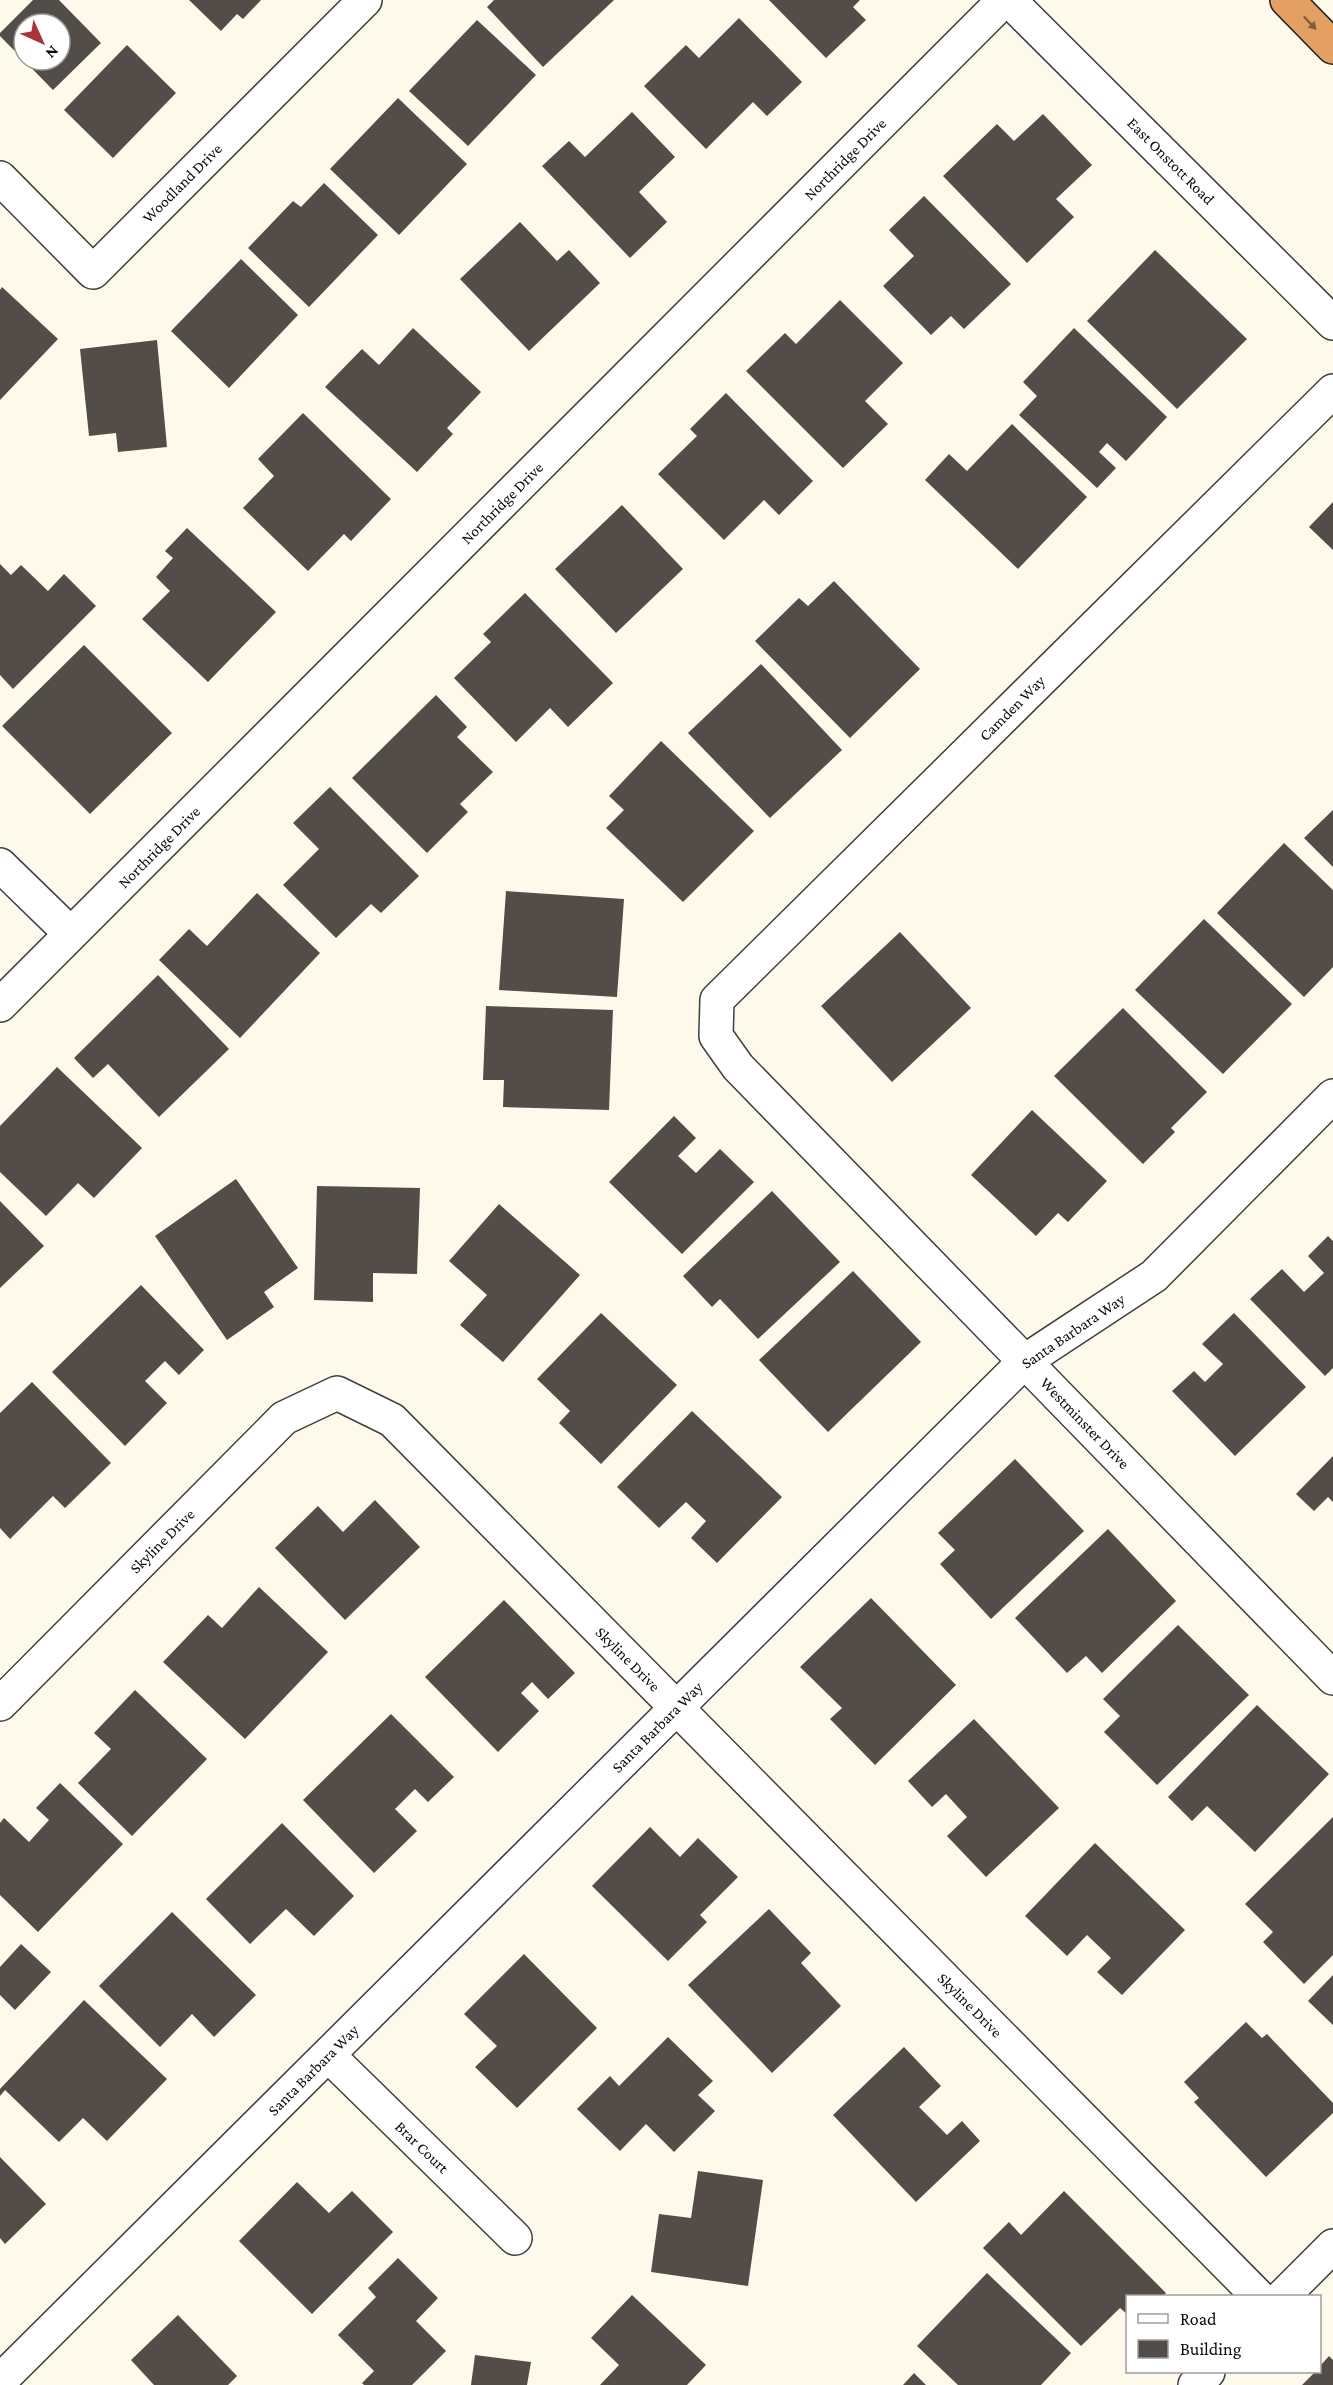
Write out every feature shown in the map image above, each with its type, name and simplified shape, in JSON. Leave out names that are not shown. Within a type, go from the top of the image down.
[{"type":"highway","points":[[1287,0],[1333,47]]},
{"type":"street","name":"Woodland Drive","points":[[0,178],[93,272],[365,0]]},
{"type":"street","name":"Northridge Drive","points":[[0,1005],[1004,0]]},
{"type":"street","name":"East Onstott Road","points":[[1009,0],[1333,323]]},
{"type":"street","name":"Camden Way","points":[[716,1036],[717,1000],[1333,390]]},
{"type":"street","points":[[0,865],[71,934]]},
{"type":"street","name":"Westminster Drive","points":[[716,1036],[738,1067],[1333,1677]]},
{"type":"street","name":"Santa Barbara Way","points":[[0,2381],[1025,1361],[1154,1276],[1333,1096]]},
{"type":"street","name":"Skyline Drive","points":[[0,1704],[284,1418],[337,1393],[392,1420],[1257,2295]]},
{"type":"street","name":"Brar Court","points":[[328,2055],[516,2238]]},
{"type":"street","points":[[1284,2295],[1333,2246]]},
{"type":"street","points":[[1195,2385],[1207,2373]]},
{"type":"building","points":[[33,0],[59,0],[71,12],[21,12]]},
{"type":"building","points":[[189,0],[261,0],[243,19],[237,14],[221,31]]},
{"type":"building","points":[[494,0],[614,0],[543,67],[487,7]]},
{"type":"building","points":[[769,0],[860,0],[853,7],[866,20],[826,58]]},
{"type":"building","points":[[72,13],[101,43],[72,71]]},
{"type":"building","points":[[739,18],[802,82],[767,116],[753,102],[706,149],[644,86],[686,45],[699,58]]},
{"type":"building","points":[[477,20],[536,75],[468,146],[409,91]]},
{"type":"building","points":[[12,21],[12,48],[0,36],[0,33]]},
{"type":"building","points":[[127,45],[176,93],[113,158],[64,110]]},
{"type":"building","points":[[35,72],[71,72],[53,90]]},
{"type":"building","points":[[398,98],[467,164],[399,235],[330,169]]},
{"type":"building","points":[[632,112],[675,157],[639,192],[667,222],[630,258],[542,166],[569,141],[585,157]]},
{"type":"building","points":[[1043,114],[1092,165],[1056,199],[1074,217],[1027,263],[943,176],[997,124],[1014,141]]},
{"type":"building","points":[[324,183],[378,235],[309,307],[248,248],[293,201],[301,207]]},
{"type":"building","points":[[924,196],[1011,284],[964,329],[951,316],[931,335],[883,286],[914,256],[889,230]]},
{"type":"building","points":[[520,222],[557,261],[569,250],[600,283],[529,351],[460,279]]},
{"type":"building","points":[[1155,250],[1247,339],[1177,409],[1087,321]]},
{"type":"building","points":[[241,259],[298,315],[229,388],[171,331]]},
{"type":"building","points":[[2,287],[58,339],[0,400],[0,290]]},
{"type":"building","points":[[840,300],[903,363],[865,401],[888,424],[843,468],[746,371],[785,333],[796,344]]},
{"type":"building","points":[[413,328],[481,392],[447,428],[453,434],[417,472],[325,387],[362,349],[379,365]]},
{"type":"building","points":[[1074,328],[1167,417],[1126,461],[1107,443],[1099,452],[1116,468],[1097,488],[1019,415],[1037,396],[1023,382]]},
{"type":"building","points":[[157,340],[167,447],[118,452],[116,433],[89,436],[80,349]]},
{"type":"building","points":[[726,393],[813,481],[779,515],[764,500],[724,540],[658,474],[697,436],[690,429]]},
{"type":"building","points":[[303,413],[391,499],[351,541],[344,534],[308,571],[243,508],[274,476],[258,459]]},
{"type":"building","points":[[1012,424],[1087,497],[1018,569],[925,480],[949,454],[967,471]]},
{"type":"building","points":[[1333,502],[1333,550],[1309,527]]},
{"type":"building","points":[[622,505],[683,569],[616,633],[555,569]]},
{"type":"building","points":[[187,528],[276,612],[208,682],[142,619],[170,591],[156,577],[173,558],[165,551]]},
{"type":"building","points":[[0,564],[11,575],[21,565],[48,591],[64,574],[96,606],[13,689],[0,675]]},
{"type":"building","points":[[834,581],[920,669],[850,738],[755,641],[799,598],[808,606]]},
{"type":"building","points":[[525,593],[613,683],[568,727],[550,708],[516,742],[454,678],[491,642],[483,634]]},
{"type":"building","points":[[84,645],[172,733],[90,814],[2,726]]},
{"type":"building","points":[[761,664],[842,750],[770,818],[688,733]]},
{"type":"building","points":[[436,695],[467,727],[457,737],[493,772],[460,804],[468,812],[427,853],[352,778]]},
{"type":"building","points":[[661,741],[754,831],[683,902],[606,828],[624,810],[609,796]]},
{"type":"building","points":[[330,787],[419,876],[381,913],[371,904],[336,938],[283,885],[319,849],[293,823]]},
{"type":"building","points":[[1333,810],[1333,867],[1304,838]]},
{"type":"building","points":[[1284,843],[1333,890],[1333,967],[1304,997],[1217,913]]},
{"type":"building","points":[[506,891],[624,899],[617,997],[499,990]]},
{"type":"building","points":[[257,893],[320,953],[240,1038],[159,960],[189,929],[207,946]]},
{"type":"building","points":[[1204,919],[1292,1004],[1223,1074],[1135,990]]},
{"type":"building","points":[[900,932],[971,1008],[892,1082],[821,1006]]},
{"type":"building","points":[[158,975],[229,1049],[159,1117],[108,1064],[93,1078],[74,1058]]},
{"type":"building","points":[[486,1006],[613,1010],[609,1110],[503,1107],[504,1080],[483,1080]]},
{"type":"building","points":[[1123,1008],[1207,1092],[1171,1128],[1175,1132],[1143,1164],[1054,1076]]},
{"type":"building","points":[[57,1067],[142,1148],[94,1198],[78,1183],[46,1216],[0,1172],[0,1126]]},
{"type":"building","points":[[1032,1110],[1107,1181],[1068,1222],[1058,1213],[1036,1236],[971,1175]]},
{"type":"building","points":[[674,1116],[696,1138],[678,1156],[696,1173],[720,1149],[754,1182],[682,1254],[609,1182]]},
{"type":"building","points":[[236,1179],[298,1268],[264,1292],[274,1307],[227,1340],[155,1236]]},
{"type":"building","points":[[317,1186],[420,1188],[417,1274],[373,1273],[373,1302],[314,1300]]},
{"type":"building","points":[[772,1191],[840,1262],[758,1339],[720,1299],[712,1307],[683,1276]]},
{"type":"building","points":[[0,1201],[44,1246],[0,1288]]},
{"type":"building","points":[[499,1204],[580,1275],[503,1362],[460,1325],[487,1295],[449,1261]]},
{"type":"building","points":[[1328,1236],[1333,1241],[1333,1368],[1325,1376],[1250,1299],[1282,1269],[1304,1292],[1324,1273],[1308,1256]]},
{"type":"building","points":[[853,1271],[921,1342],[828,1432],[759,1360]]},
{"type":"building","points":[[141,1285],[204,1350],[179,1375],[165,1361],[145,1381],[167,1403],[125,1446],[52,1372]]},
{"type":"building","points":[[601,1313],[677,1385],[601,1464],[559,1423],[570,1411],[537,1379]]},
{"type":"building","points":[[1234,1313],[1306,1387],[1235,1456],[1172,1391],[1194,1371],[1205,1382],[1223,1364],[1202,1344]]},
{"type":"building","points":[[32,1382],[111,1463],[65,1508],[53,1496],[10,1539],[0,1528],[0,1413]]},
{"type":"building","points":[[692,1411],[782,1497],[717,1563],[691,1538],[706,1521],[686,1502],[659,1528],[617,1487]]},
{"type":"building","points":[[1333,1456],[1333,1502],[1328,1497],[1314,1511],[1296,1494]]},
{"type":"building","points":[[1015,1459],[1084,1531],[991,1619],[940,1564],[955,1550],[938,1533]]},
{"type":"building","points":[[375,1500],[420,1547],[345,1620],[275,1548],[318,1506],[343,1532]]},
{"type":"building","points":[[1108,1529],[1176,1601],[1102,1673],[1086,1656],[1067,1673],[1015,1618]]},
{"type":"building","points":[[259,1587],[328,1652],[245,1739],[163,1662],[208,1615],[222,1628]]},
{"type":"building","points":[[871,1598],[956,1685],[875,1765],[830,1719],[842,1708],[800,1667]]},
{"type":"building","points":[[504,1600],[575,1673],[548,1699],[532,1682],[521,1693],[539,1711],[498,1752],[425,1677]]},
{"type":"building","points":[[1178,1625],[1249,1695],[1157,1785],[1104,1732],[1120,1716],[1103,1699]]},
{"type":"building","points":[[135,1690],[207,1759],[132,1836],[78,1783],[111,1749],[94,1733]]},
{"type":"building","points":[[1257,1705],[1329,1774],[1255,1852],[1207,1806],[1192,1821],[1168,1797]]},
{"type":"building","points":[[391,1714],[454,1777],[428,1802],[415,1789],[395,1809],[417,1831],[374,1873],[303,1800]]},
{"type":"building","points":[[974,1719],[1059,1808],[986,1877],[947,1836],[967,1817],[946,1794],[932,1807],[908,1781]]},
{"type":"building","points":[[60,1783],[123,1844],[38,1932],[0,1895],[0,1823],[4,1818],[29,1842],[49,1820],[36,1808]]},
{"type":"building","points":[[1333,1817],[1333,1955],[1304,1984],[1263,1942],[1273,1932],[1245,1904]]},
{"type":"building","points":[[282,1823],[354,1896],[314,1936],[286,1909],[250,1944],[206,1899]]},
{"type":"building","points":[[650,1827],[680,1857],[698,1838],[738,1877],[700,1915],[707,1922],[668,1961],[592,1886]]},
{"type":"building","points":[[1095,1843],[1185,1930],[1122,1995],[1097,1972],[1111,1958],[1087,1935],[1067,1956],[1025,1916]]},
{"type":"building","points":[[769,1909],[811,1953],[801,1963],[841,2006],[772,2073],[688,1985]]},
{"type":"building","points":[[172,1912],[256,1995],[214,2037],[192,2014],[160,2047],[99,1986]]},
{"type":"building","points":[[21,1944],[51,1972],[15,2010],[0,1995],[0,1967]]},
{"type":"building","points":[[524,1954],[597,2028],[517,2108],[475,2067],[497,2046],[464,2014]]},
{"type":"building","points":[[1333,1975],[1333,2025],[1308,2001]]},
{"type":"building","points":[[84,2000],[167,2079],[107,2141],[83,2118],[59,2142],[5,2090],[0,2096],[0,2089]]},
{"type":"building","points":[[1246,2022],[1262,2038],[1267,2034],[1333,2103],[1333,2113],[1266,2177],[1194,2102],[1199,2098],[1184,2082]]},
{"type":"building","points":[[668,2037],[713,2081],[698,2095],[715,2111],[674,2152],[646,2124],[620,2151],[577,2109],[610,2076],[619,2086]]},
{"type":"building","points":[[904,2047],[941,2086],[919,2107],[947,2135],[962,2121],[980,2141],[916,2202],[833,2115]]},
{"type":"building","points":[[0,2157],[46,2204],[5,2244],[0,2238]]},
{"type":"building","points":[[698,2171],[763,2180],[748,2286],[651,2272],[659,2214],[691,2218]]},
{"type":"building","points":[[297,2182],[329,2213],[352,2191],[393,2232],[312,2314],[239,2241]]},
{"type":"building","points":[[1064,2191],[1166,2293],[1164,2295],[1126,2295],[1126,2313],[1120,2308],[1081,2346],[983,2248],[1009,2222],[1021,2235]]},
{"type":"building","points":[[398,2258],[438,2298],[416,2321],[446,2351],[412,2385],[364,2385],[362,2383],[374,2371],[338,2335],[376,2297],[368,2288]]},
{"type":"building","points":[[987,2273],[1071,2353],[1041,2385],[958,2385],[917,2346]]},
{"type":"building","points":[[632,2295],[706,2365],[687,2385],[600,2385],[619,2365],[591,2338]]},
{"type":"building","points":[[178,2315],[237,2376],[228,2385],[154,2385],[131,2360]]},
{"type":"building","points":[[475,2355],[531,2362],[527,2385],[471,2385]]},
{"type":"building","points":[[1329,2356],[1333,2360],[1333,2385],[1302,2385],[1314,2373],[1321,2373],[1321,2365]]},
{"type":"building","points":[[914,2373],[926,2385],[903,2385]]}]
